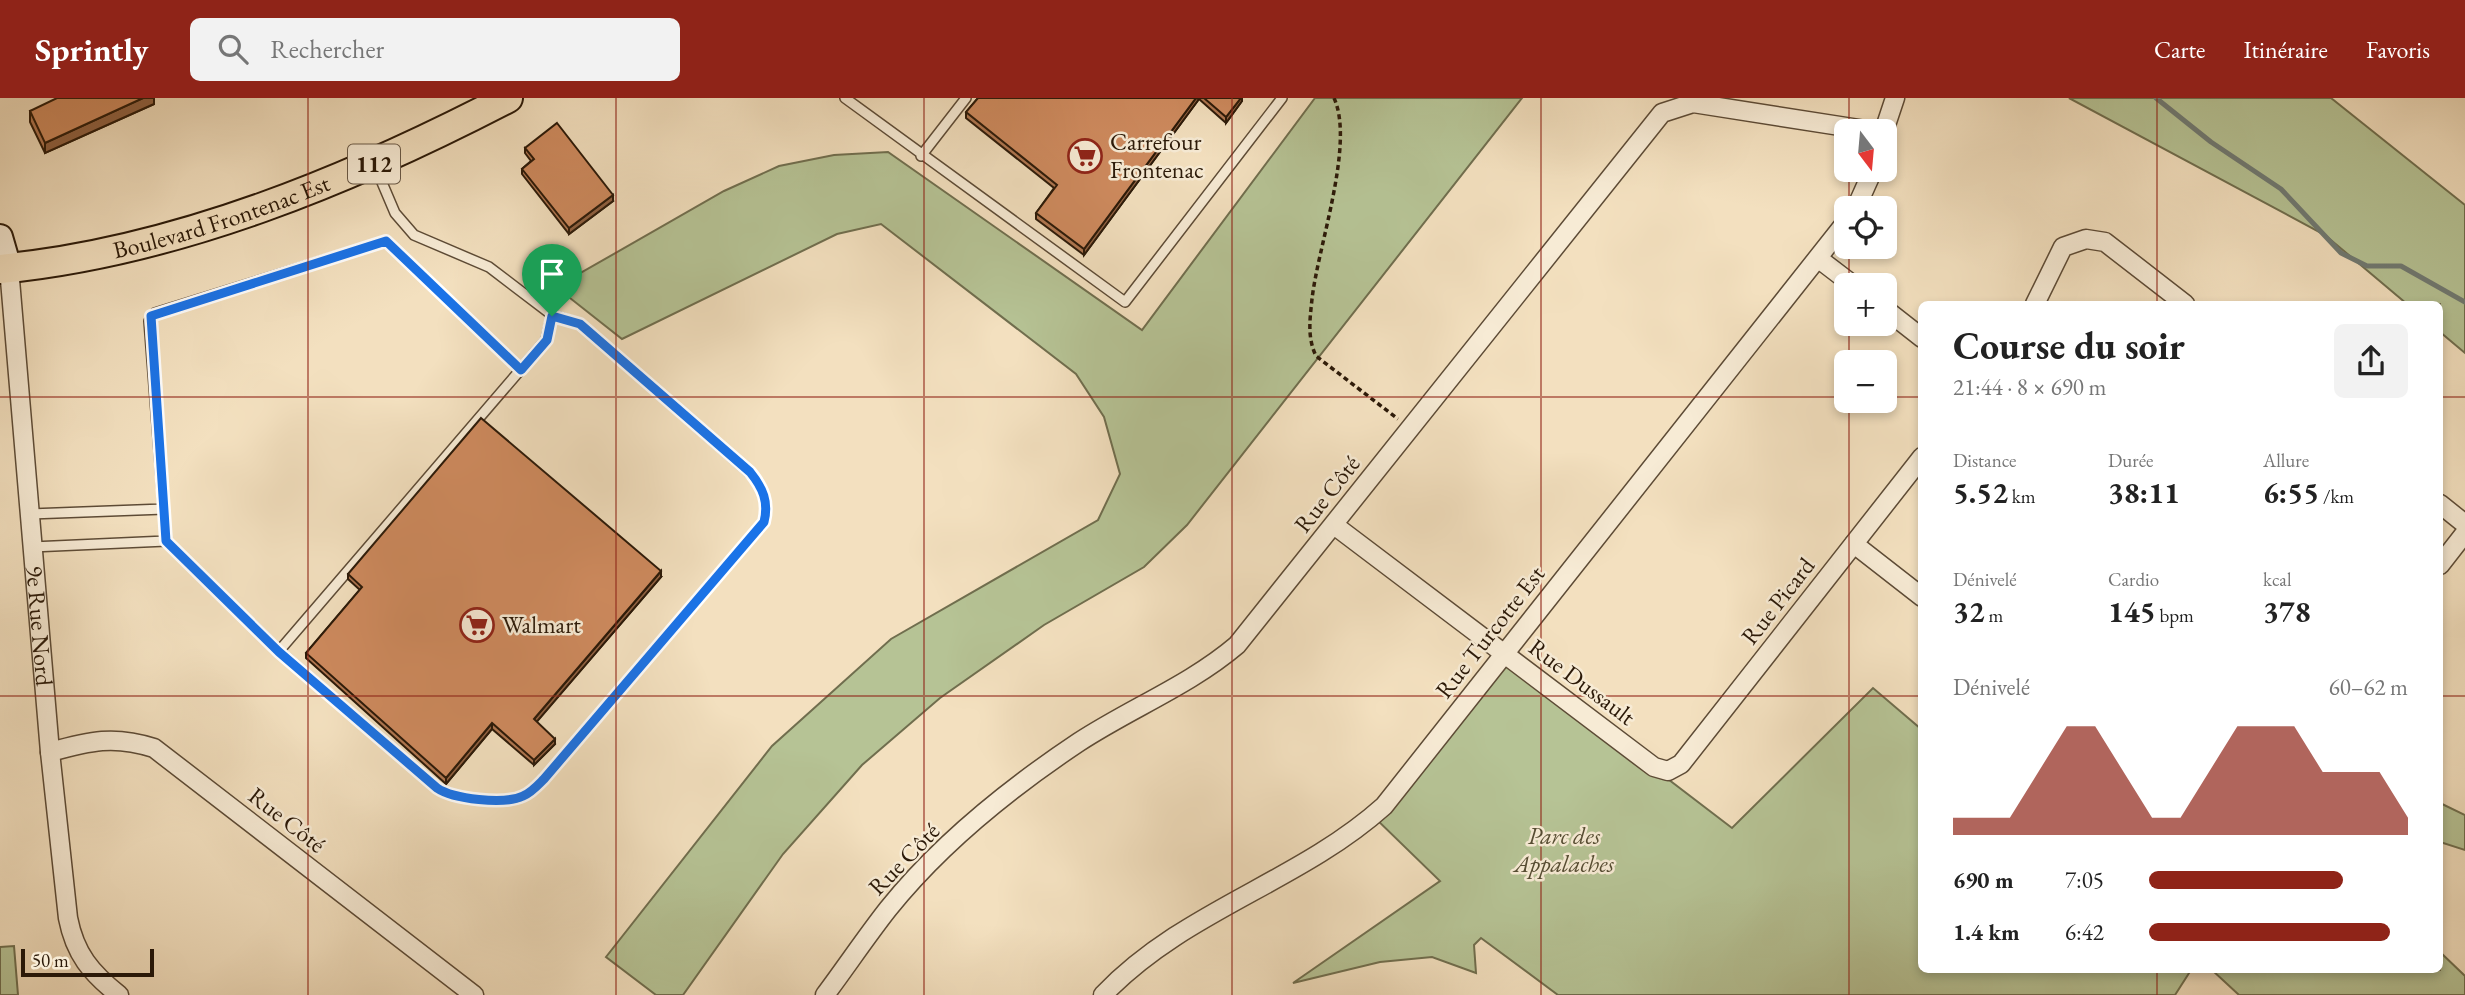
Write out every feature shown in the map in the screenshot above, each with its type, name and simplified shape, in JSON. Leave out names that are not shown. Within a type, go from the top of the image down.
[{"type":"main road","name":"Boulevard Frontenac Est","points":[[4,269],[130,246],[289,197],[374,164],[508,98]]},
{"type":"street","points":[[1888,119],[1895,98]]},
{"type":"street","name":"Rue Côté","points":[[825,995],[889,908],[940,853],[1054,759],[1224,657],[1237,645],[1662,113],[1693,103],[1834,125]]},
{"type":"street","name":"9e Rue Nord","points":[[0,237],[30,514],[50,752],[72,938],[82,962],[119,995]]},
{"type":"street","name":"Rue Turcotte Est","points":[[1103,995],[1121,976],[1176,935],[1240,896],[1349,837],[1384,806],[1834,238]]},
{"type":"street","points":[[2036,301],[2063,247],[2086,239],[2105,242],[2181,301]]},
{"type":"street","points":[[1819,259],[1837,273]]},
{"type":"street","points":[[1897,318],[1918,335]]},
{"type":"street","name":"Rue Picard","points":[[1668,771],[1681,764],[1918,462]]},
{"type":"street","points":[[2443,506],[2465,524]]},
{"type":"street","name":"Rue Dussault","points":[[1334,525],[1654,767],[1668,771]]},
{"type":"street","points":[[2443,561],[2465,533]]},
{"type":"street","points":[[1854,544],[1918,594]]},
{"type":"street","name":"Rue Côté","points":[[50,752],[102,740],[128,740],[154,748],[474,995]]},
{"type":"lane","points":[[845,98],[921,156],[1125,302],[1282,98]]},
{"type":"lane","points":[[921,156],[966,98]]},
{"type":"lane","points":[[374,164],[395,213],[414,235],[489,267],[552,316],[580,324],[750,472],[765,496],[767,511],[764,522],[544,779],[523,796],[510,800],[446,794],[279,652],[166,541],[149,321],[155,313],[386,241],[521,370]]},
{"type":"lane","points":[[279,652],[547,340],[552,316]]},
{"type":"lane","points":[[30,514],[164,509]]},
{"type":"lane","points":[[33,547],[166,541]]},
{"type":"path","points":[[1334,98],[1340,124],[1339,157],[1315,278],[1309,332],[1311,346],[1316,356],[1410,429]]},
{"type":"green space","points":[[1315,98],[1522,98],[1187,525],[1144,567],[1044,625],[940,698],[862,765],[783,854],[683,995],[656,995],[606,957],[772,746],[891,639],[1098,520],[1120,474],[1104,417],[1076,374],[881,224],[837,234],[622,339],[556,287],[724,191],[779,166],[834,155],[888,152],[1142,330]]},
{"type":"green space","points":[[2069,98],[2331,98],[2465,205],[2465,353],[2443,335],[2443,301],[2403,301],[2325,235]]},
{"type":"green space","name":"Parc des Appalaches","points":[[1503,653],[1732,828],[1873,688],[1918,726],[1918,973],[2189,973],[2175,995],[1558,995],[1481,938],[1474,945],[1476,973],[1432,957],[1380,962],[1293,983],[1440,881],[1373,816]]},
{"type":"green space","points":[[2443,804],[2465,815],[2465,850],[2443,843]]},
{"type":"green space","points":[[14,946],[18,995],[0,995],[0,947]]},
{"type":"green space","points":[[2443,955],[2465,976],[2465,995],[2239,995],[2215,973],[2443,973]]},
{"type":"building","points":[[57,98],[143,98],[45,143],[30,111]]},
{"type":"building","name":"Carrefour Frontenac","points":[[978,98],[1196,98],[1084,249],[1036,213],[1057,185],[966,112]]},
{"type":"building","points":[[1204,98],[1241,98],[1226,117]]},
{"type":"building","points":[[557,123],[613,195],[569,228],[522,169],[534,159],[525,148]]},
{"type":"building","name":"Walmart","points":[[481,418],[661,571],[534,719],[555,739],[534,760],[492,723],[446,778],[306,653],[362,587],[348,574]]},
{"type":"waterway","points":[[2156,98],[2211,142],[2281,189],[2341,253],[2367,266],[2401,266],[2465,302]]},
{"type":"place","name":"Carrefour Frontenac","points":[[1085,156]]},
{"type":"place","name":"Walmart","points":[[477,625]]},
{"type":"route","points":[[386,241],[521,370],[547,340],[552,316],[580,324],[750,472],[765,496],[767,511],[764,522],[532,791],[510,800],[460,797],[446,794],[437,788],[279,652],[166,541],[149,321],[155,313],[386,241]]}]
